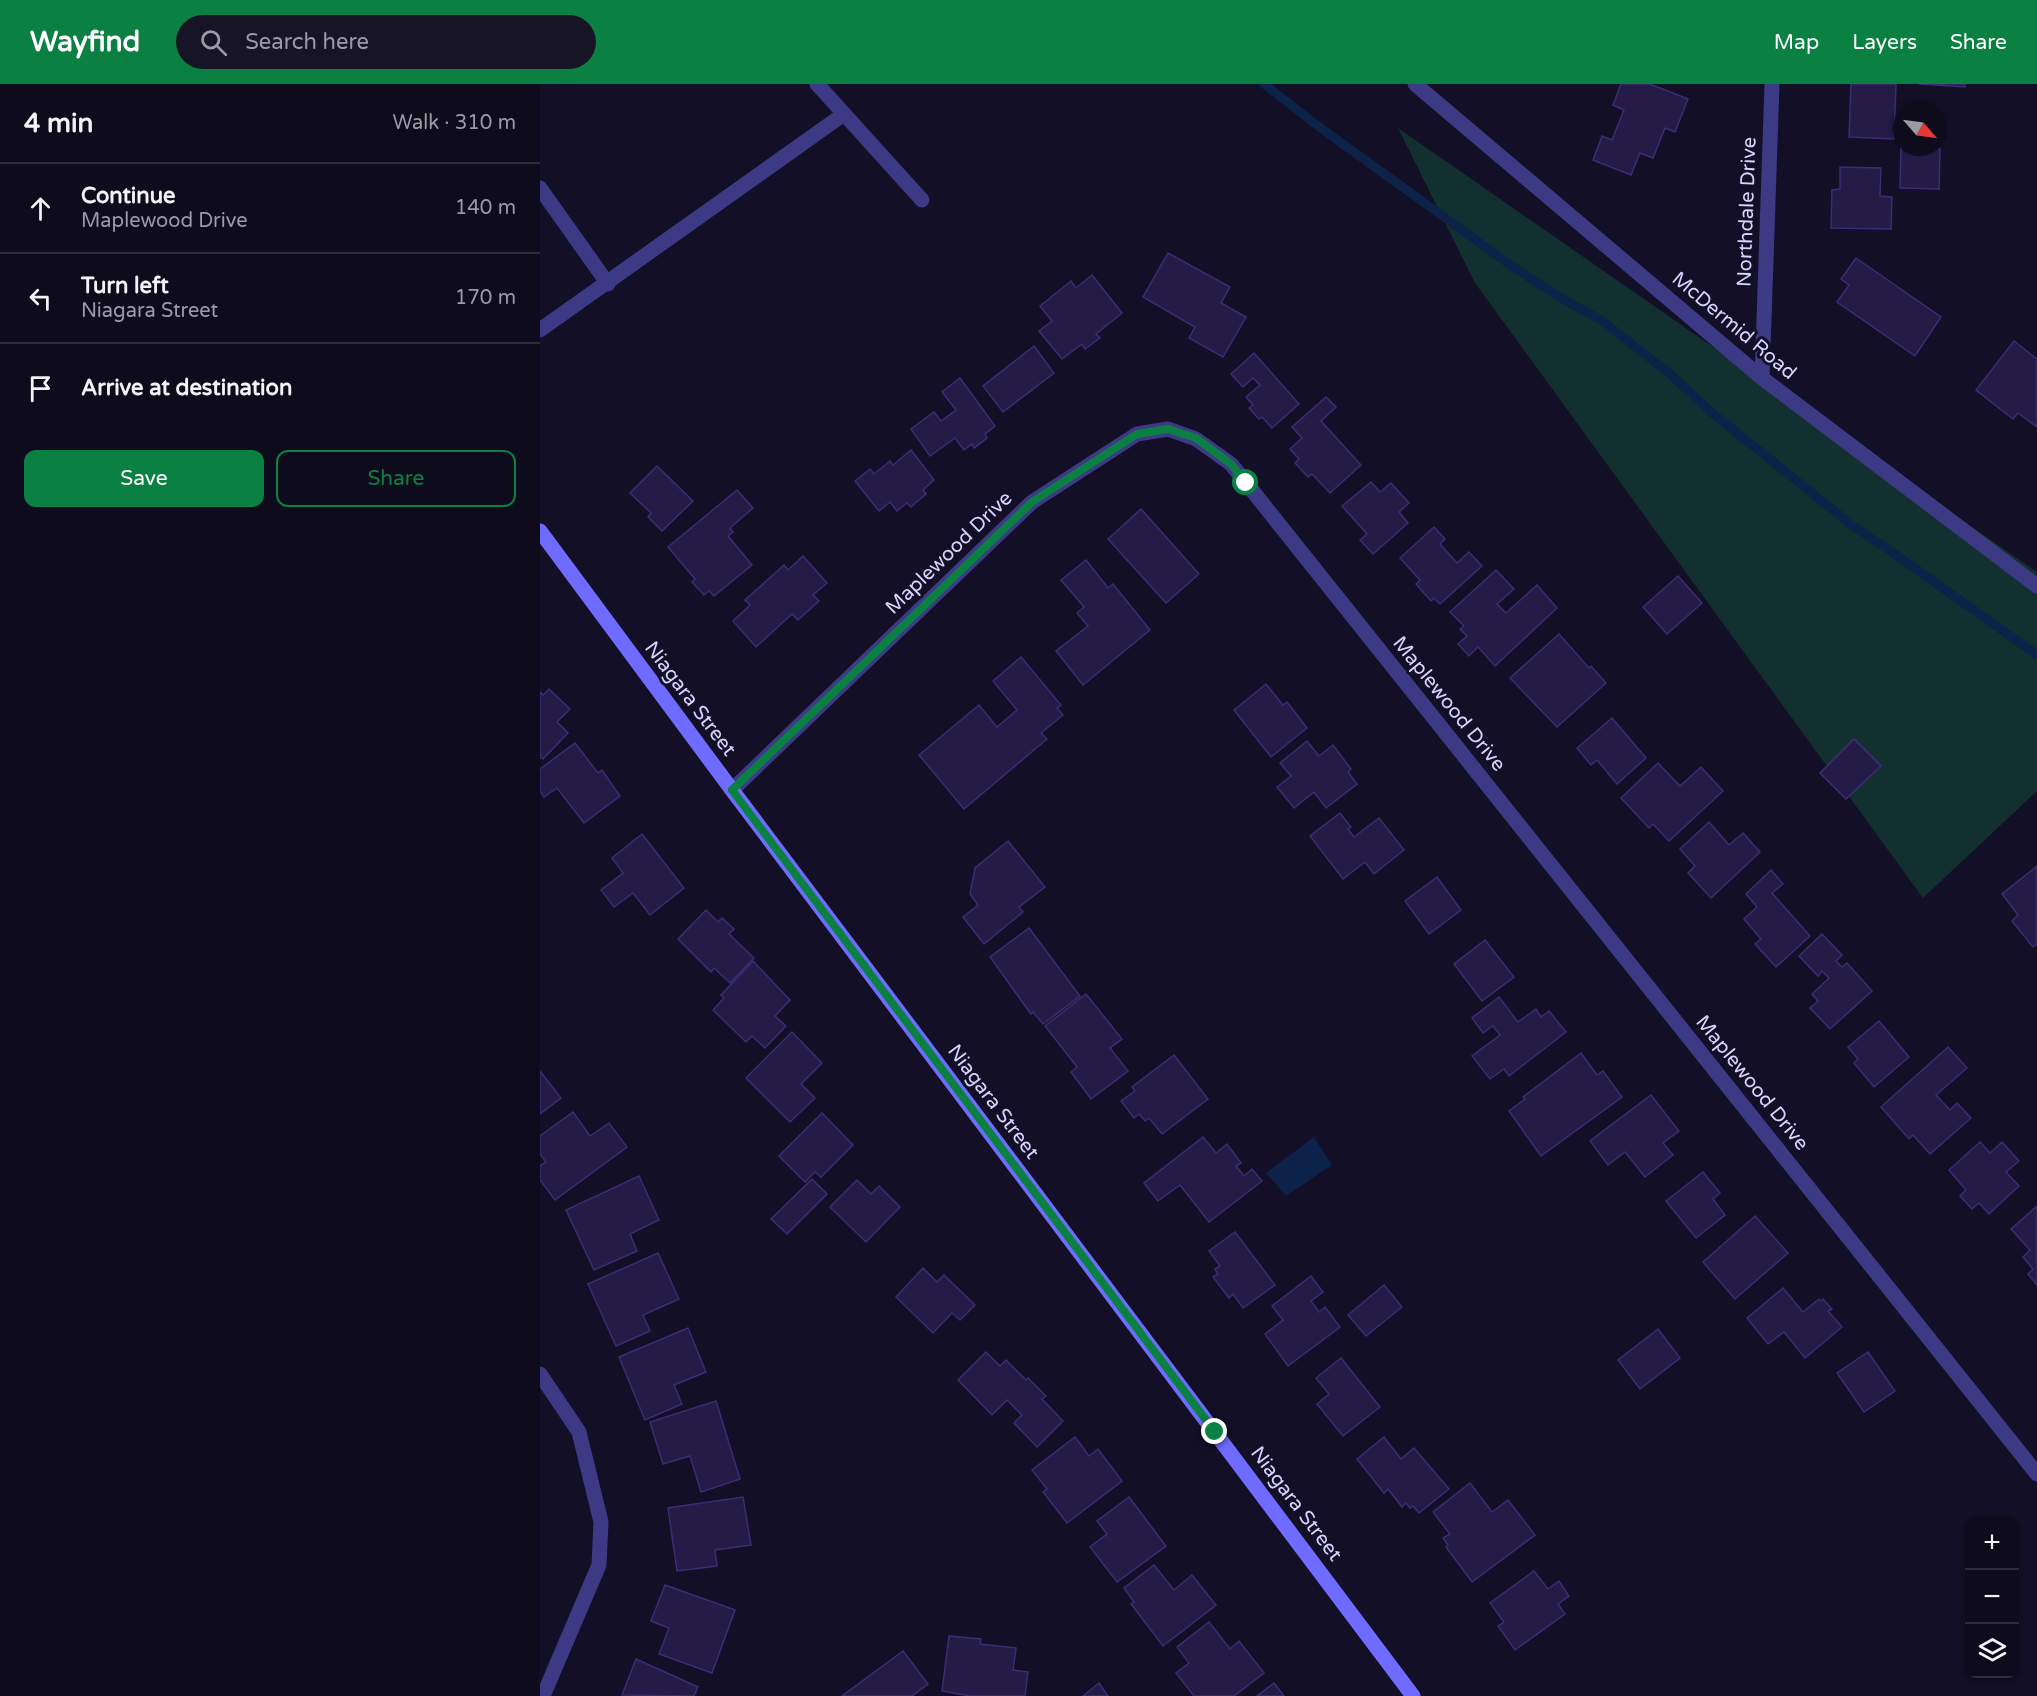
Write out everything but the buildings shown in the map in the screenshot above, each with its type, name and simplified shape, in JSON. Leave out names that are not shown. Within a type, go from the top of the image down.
[{"type":"main road","name":"Niagara Street","points":[[540,531],[1413,1696]]},
{"type":"street","points":[[817,84],[921,200]]},
{"type":"street","name":"McDermid Road","points":[[1415,84],[1762,378],[2037,586]]},
{"type":"street","name":"Northdale Drive","points":[[1762,378],[1772,84]]},
{"type":"street","points":[[540,330],[608,284],[844,114]]},
{"type":"street","points":[[540,188],[608,284]]},
{"type":"street","name":"Maplewood Drive","points":[[732,790],[1032,502],[1137,434],[1168,429],[1196,438],[1231,464],[2037,1474]]},
{"type":"street","points":[[540,1374],[579,1432],[600,1522],[599,1565],[543,1696]]},
{"type":"green space","points":[[1398,128],[2037,572],[2037,791],[1923,898],[1475,283]]},
{"type":"water","points":[[1314,1137],[1332,1165],[1286,1196],[1266,1173]]},
{"type":"waterway","points":[[1264,84],[1318,126],[1516,269],[1601,320],[1669,373],[1711,412],[1853,526],[2037,655]]},
{"type":"route","points":[[1215,1432],[732,790],[1032,502],[1137,434],[1168,429],[1196,438],[1231,464],[1246,483]]}]
